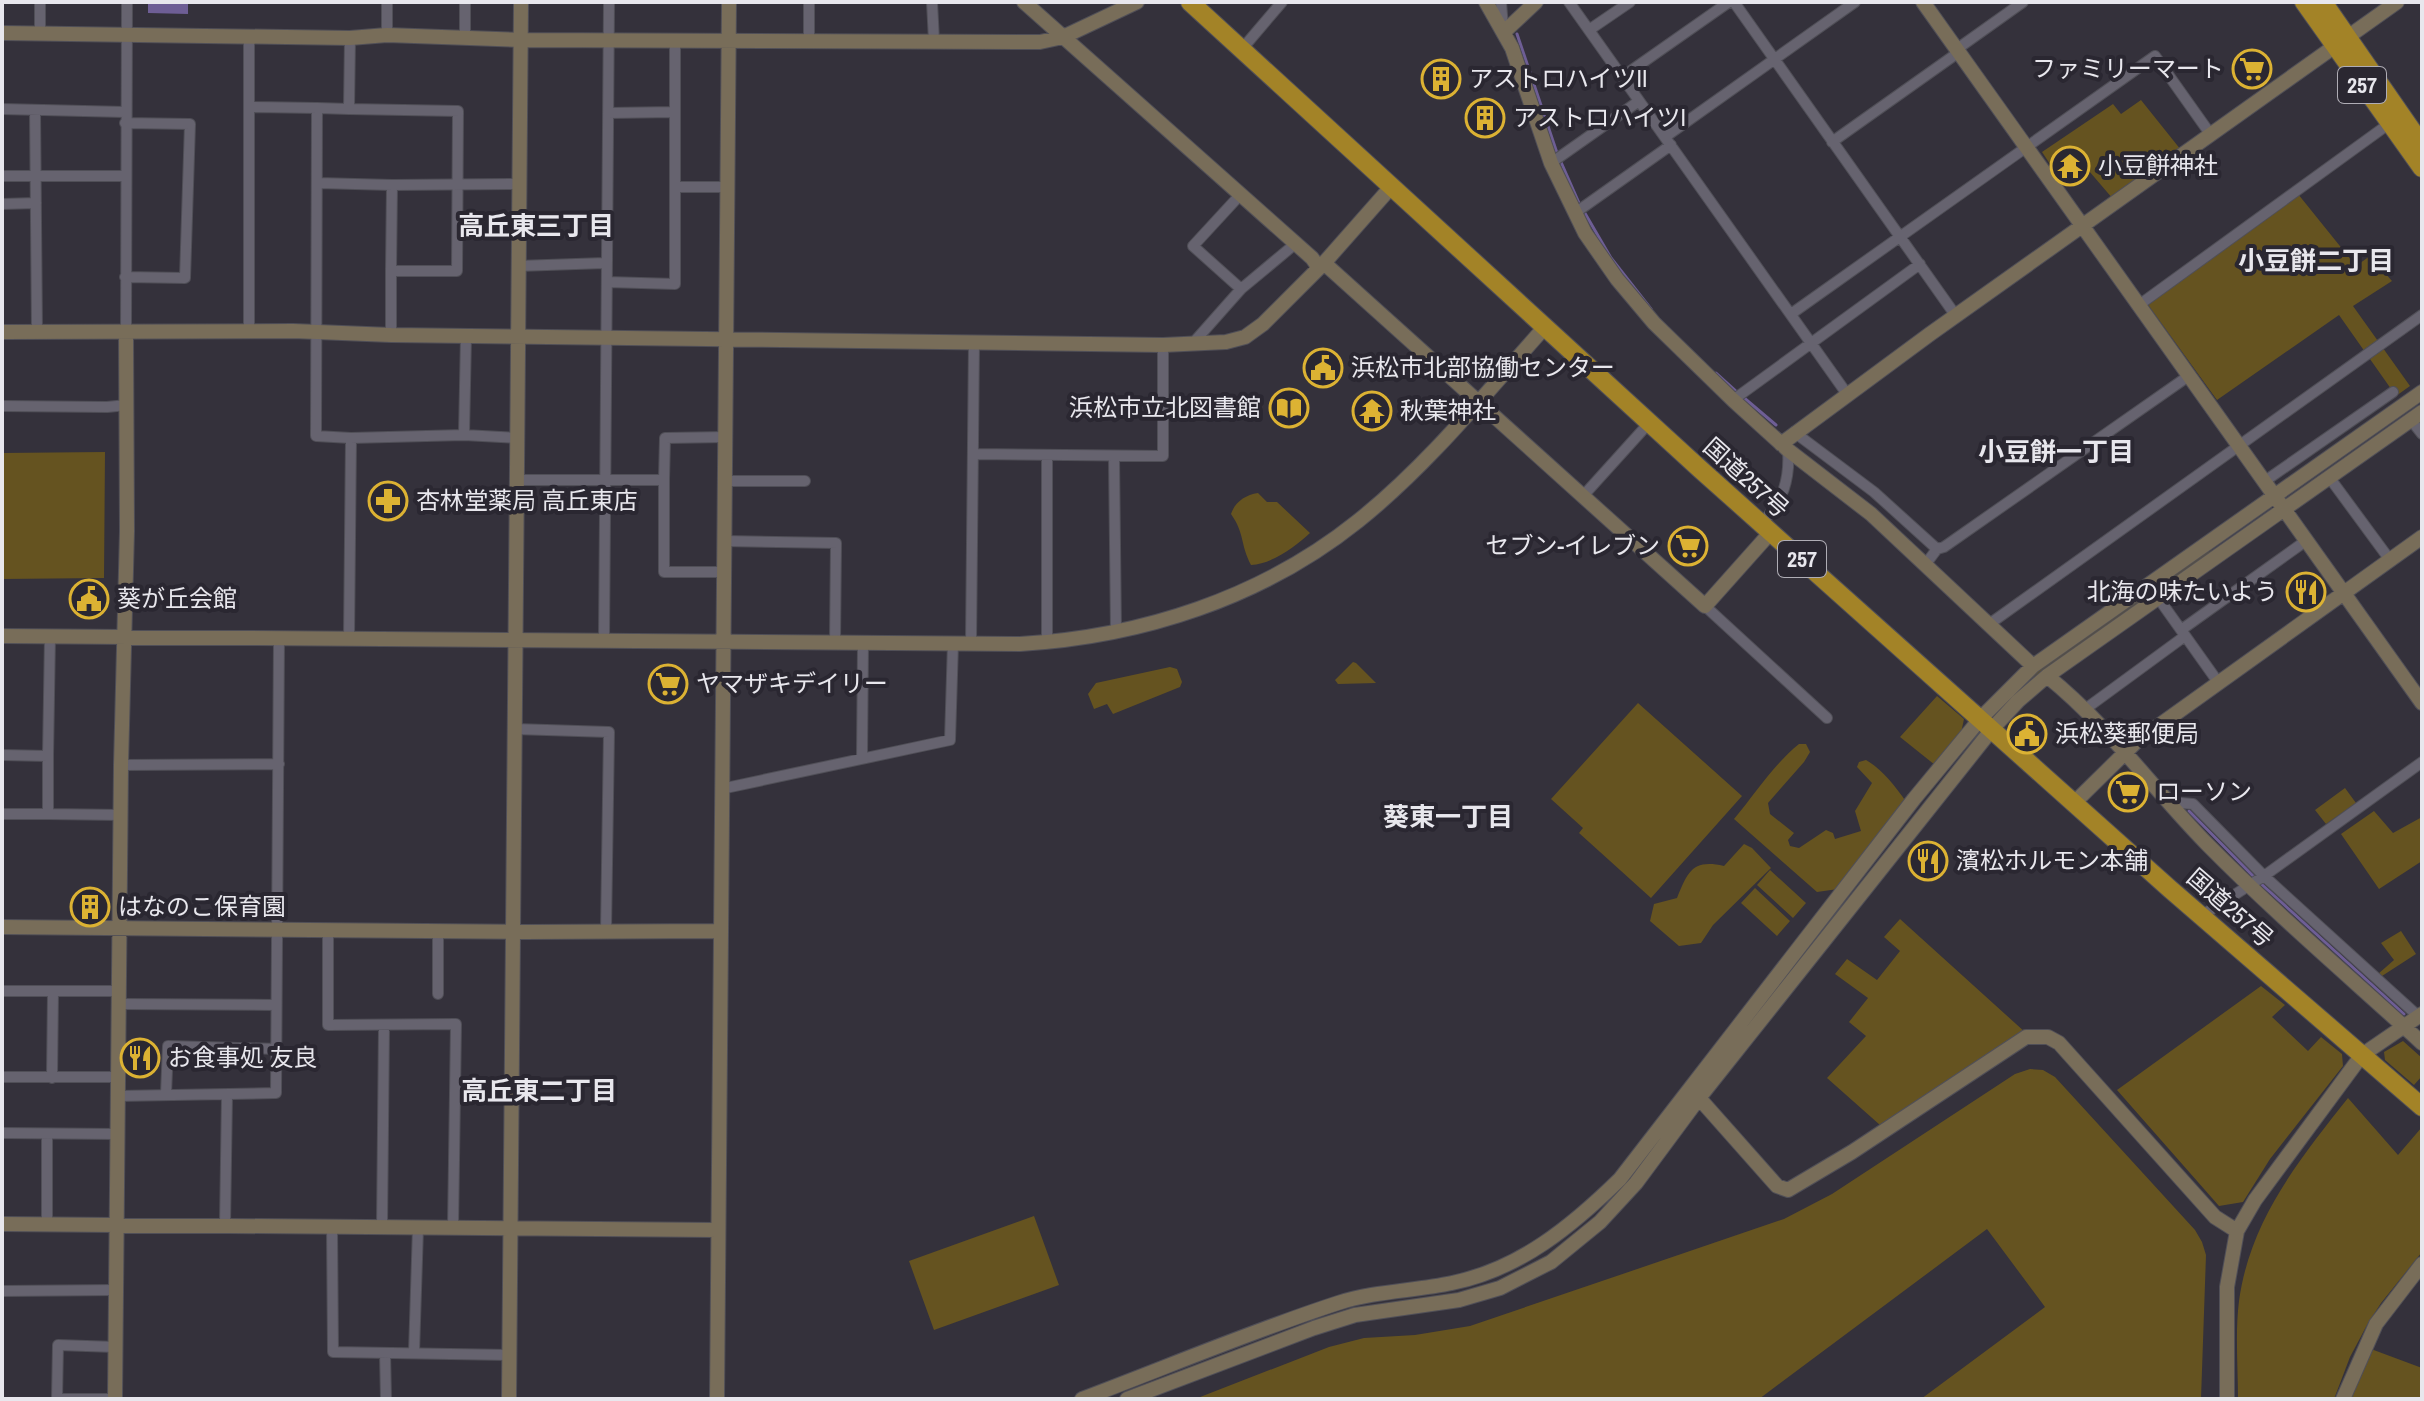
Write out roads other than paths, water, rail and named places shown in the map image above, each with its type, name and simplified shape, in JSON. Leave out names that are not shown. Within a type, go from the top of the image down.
[{"type":"highway","name":"国道257号","points":[[1190,2],[1766,528],[2201,916],[2422,1107]]},
{"type":"highway","name":"257","points":[[2304,2],[2341,42],[2422,145]]},
{"type":"highway","name":"257","points":[[2323,2],[2341,42],[2390,123],[2422,168]]},
{"type":"street","points":[[40,2],[40,33]]},
{"type":"street","points":[[115,1347],[58,1345],[57,1399],[115,1399],[121,765],[127,531],[127,2]]},
{"type":"street","points":[[387,2],[387,35]]},
{"type":"street","points":[[465,2],[465,37]]},
{"type":"street","points":[[509,1399],[521,2]]},
{"type":"street","points":[[604,642],[609,2]]},
{"type":"street","points":[[717,1399],[729,2]]},
{"type":"street","points":[[809,2],[809,41]]},
{"type":"street","points":[[932,2],[934,41]]},
{"type":"street","points":[[1024,2],[1295,244],[1378,309],[1827,718]]},
{"type":"street","points":[[2,33],[350,38],[387,35],[521,40],[1040,42],[1063,37],[1137,2]]},
{"type":"street","points":[[1242,49],[1282,2]]},
{"type":"street","points":[[1486,2],[1512,48],[1580,210],[1585,233],[1617,279],[1654,323],[1738,396],[1785,447],[1871,514],[2033,666]]},
{"type":"street","points":[[1501,2],[1504,32]]},
{"type":"street","points":[[1504,32],[1536,2]]},
{"type":"street","points":[[1569,2],[1847,394]]},
{"type":"street","points":[[1589,30],[1630,2]]},
{"type":"street","points":[[1622,77],[1731,2],[1956,316]]},
{"type":"street","points":[[1580,210],[1774,60],[1855,2]]},
{"type":"street","points":[[1923,2],[2419,694]]},
{"type":"street","points":[[1832,142],[2023,2]]},
{"type":"street","points":[[1705,606],[1766,528],[1785,491],[1789,470],[1785,447],[1794,432],[2397,2]]},
{"type":"street","points":[[249,35],[249,332]]},
{"type":"street","points":[[349,109],[350,38]]},
{"type":"street","points":[[607,282],[675,284],[675,41]]},
{"type":"street","points":[[1791,314],[2155,56],[2211,135]]},
{"type":"street","points":[[1557,159],[1639,101]]},
{"type":"street","points":[[250,107],[458,111],[457,271],[391,271]]},
{"type":"street","points":[[317,108],[316,436],[464,435],[517,438]]},
{"type":"street","points":[[2,109],[190,124],[185,278],[125,277]]},
{"type":"street","points":[[35,110],[37,332]]},
{"type":"street","points":[[608,113],[675,112]]},
{"type":"street","points":[[2139,305],[2390,123]]},
{"type":"street","points":[[2,176],[125,176]]},
{"type":"street","points":[[318,183],[519,184]]},
{"type":"street","points":[[391,335],[392,185]]},
{"type":"street","points":[[2,332],[318,332],[1163,345],[1226,342],[1245,337],[1263,324],[1392,186]]},
{"type":"street","points":[[676,187],[727,187]]},
{"type":"street","points":[[1240,195],[1193,246],[1241,289]]},
{"type":"street","points":[[2,204],[36,203]]},
{"type":"street","points":[[1194,342],[1241,289],[1295,244]]},
{"type":"street","points":[[518,266],[605,263]]},
{"type":"street","points":[[1738,396],[1920,264]]},
{"type":"street","points":[[1988,625],[2422,315]]},
{"type":"street","points":[[2,636],[971,644],[1047,642],[1116,633],[1188,613],[1231,596],[1309,555],[1358,521],[1401,482],[1544,328]]},
{"type":"street","points":[[464,435],[466,336]]},
{"type":"street","points":[[971,644],[974,342]]},
{"type":"street","points":[[974,454],[1163,456],[1163,345]]},
{"type":"street","points":[[1925,565],[1937,549],[2190,375]]},
{"type":"street","points":[[2265,481],[2393,392]]},
{"type":"street","points":[[1987,723],[2047,676],[2159,599],[2422,392]]},
{"type":"street","points":[[2,406],[127,405]]},
{"type":"street","points":[[1082,1399],[1307,1313],[1349,1300],[1454,1283],[1478,1276],[1537,1249],[1584,1213],[1620,1179],[1692,1095],[2033,666],[2281,502],[2329,477],[2417,416],[2422,434]]},
{"type":"street","points":[[1583,496],[1649,423]]},
{"type":"street","points":[[1794,432],[1874,492],[1937,549]]},
{"type":"street","points":[[724,572],[664,572],[664,480],[665,438],[726,437]]},
{"type":"street","points":[[349,639],[351,438]]},
{"type":"street","points":[[1047,455],[1047,642]]},
{"type":"street","points":[[1114,456],[1116,633]]},
{"type":"street","points":[[2329,477],[2390,560]]},
{"type":"street","points":[[518,480],[664,480]]},
{"type":"street","points":[[725,481],[805,481]]},
{"type":"street","points":[[2074,803],[2125,752],[2422,537]]},
{"type":"street","points":[[2084,710],[2307,540]]},
{"type":"street","points":[[725,541],[836,543],[835,643]]},
{"type":"street","points":[[2159,599],[2218,682]]},
{"type":"street","points":[[48,814],[50,636]]},
{"type":"street","points":[[118,1096],[276,1093],[279,638]]},
{"type":"street","points":[[862,758],[863,643]]},
{"type":"street","points":[[721,789],[950,740],[953,643]]},
{"type":"street","points":[[2047,676],[2125,752],[2167,802],[2248,885],[2422,1043]]},
{"type":"street","points":[[515,729],[609,732],[606,931]]},
{"type":"street","points":[[2,755],[48,756]]},
{"type":"street","points":[[2201,916],[2264,876],[2422,762]]},
{"type":"street","points":[[121,765],[279,764]]},
{"type":"street","points":[[2167,802],[2193,804],[2264,876],[2420,1015],[2362,1055],[2255,1200],[2237,1231],[2227,1287],[2227,1399]]},
{"type":"street","points":[[2,814],[122,815]]},
{"type":"street","points":[[2,927],[719,931]]},
{"type":"street","points":[[328,930],[328,1025],[456,1024],[453,1229]]},
{"type":"street","points":[[438,931],[438,994]]},
{"type":"street","points":[[2,991],[53,991],[276,1005]]},
{"type":"street","points":[[52,1078],[53,991]]},
{"type":"street","points":[[382,1228],[384,1026]]},
{"type":"street","points":[[1692,1095],[1777,1186],[1788,1190],[1852,1152],[2026,1037],[2048,1037],[2059,1043],[2215,1217],[2237,1231]]},
{"type":"street","points":[[166,1094],[168,1046],[277,1049]]},
{"type":"street","points":[[2,1077],[119,1077]]},
{"type":"street","points":[[225,1225],[227,1095]]},
{"type":"street","points":[[1127,1399],[1314,1328],[1355,1315],[1459,1300],[1500,1288],[1551,1262],[1600,1222],[1636,1183],[1692,1095]]},
{"type":"street","points":[[2,1133],[117,1134]]},
{"type":"street","points":[[47,1134],[47,1223]]},
{"type":"street","points":[[2,1224],[718,1230]]},
{"type":"street","points":[[332,1227],[333,1352],[509,1355]]},
{"type":"street","points":[[414,1353],[418,1228]]},
{"type":"street","points":[[2343,1399],[2376,1324],[2422,1264]]},
{"type":"street","points":[[2,1291],[116,1290]]},
{"type":"street","points":[[385,1353],[386,1399]]},
{"type":"waterway","points":[[1517,34],[1557,153],[1579,203],[1611,258],[1651,309]]},
{"type":"waterway","points":[[1716,373],[1737,392]]},
{"type":"waterway","points":[[1743,397],[1776,425]]},
{"type":"waterway","points":[[2189,811],[2258,881],[2404,1014]]},
{"type":"place","name":"ファミリーマート","points":[[2252,69]]},
{"type":"place","name":"アストロハイツII","points":[[1441,79]]},
{"type":"place","name":"アストロハイツI","points":[[1485,118]]},
{"type":"place","name":"小豆餅神社","points":[[2070,166]]},
{"type":"place","name":"浜松市北部協働センター","points":[[1323,368]]},
{"type":"place","name":"浜松市立北図書館","points":[[1289,408]]},
{"type":"place","name":"秋葉神社","points":[[1372,411]]},
{"type":"place","name":"杏林堂薬局 高丘東店","points":[[388,501]]},
{"type":"place","name":"セブン-イレブン","points":[[1688,546]]},
{"type":"place","name":"北海の味たいよう","points":[[2306,592]]},
{"type":"place","name":"葵が丘会館","points":[[89,599]]},
{"type":"place","name":"ヤマザキデイリー","points":[[668,684]]},
{"type":"place","name":"浜松葵郵便局","points":[[2027,734]]},
{"type":"place","name":"ローソン","points":[[2128,792]]},
{"type":"place","name":"濱松ホルモン本舗","points":[[1928,861]]},
{"type":"place","name":"はなのこ保育園","points":[[90,907]]},
{"type":"place","name":"お食事処 友良","points":[[140,1058]]},
{"type":"district","name":"高丘東三丁目","points":[[536,226]]},
{"type":"district","name":"小豆餅二丁目","points":[[2316,261]]},
{"type":"district","name":"小豆餅一丁目","points":[[2056,452]]},
{"type":"district","name":"葵東一丁目","points":[[1448,817]]},
{"type":"district","name":"高丘東二丁目","points":[[539,1091]]}]
